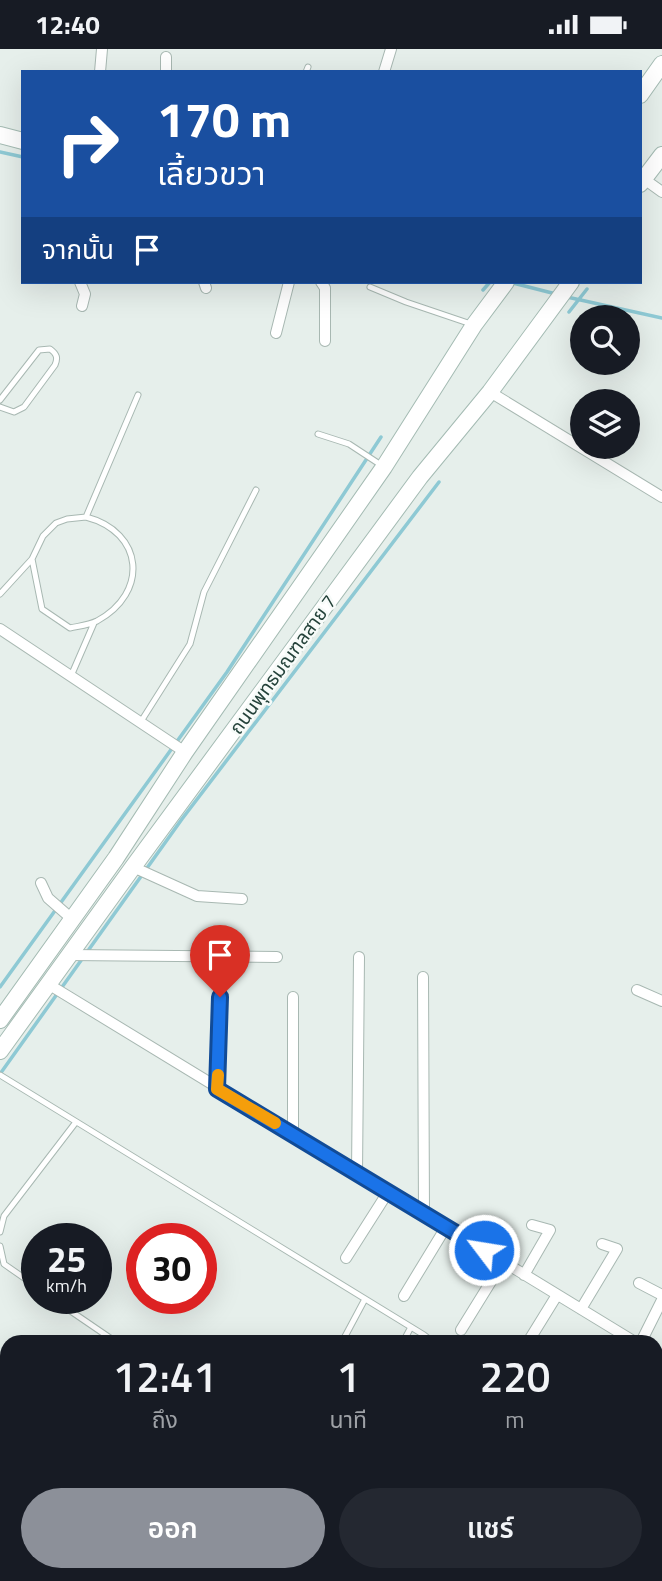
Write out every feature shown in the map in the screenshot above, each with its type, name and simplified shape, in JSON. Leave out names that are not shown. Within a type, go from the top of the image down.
[{"type":"main road","points":[[642,92],[662,64]]},
{"type":"main road","points":[[0,135],[21,140]]},
{"type":"main road","points":[[642,182],[662,155]]},
{"type":"main road","name":"ถนนพุทธมณฑลสาย 7","points":[[0,1020],[67,915],[116,858],[182,751],[384,467],[474,325],[504,284]]},
{"type":"main road","name":"ถนนพุทธมณฑลสาย 7","points":[[0,1051],[73,956],[134,868],[420,477],[490,392],[568,284]]},
{"type":"street","points":[[100,70],[102,49]]},
{"type":"street","points":[[385,70],[391,49]]},
{"type":"street","points":[[166,57],[166,70]]},
{"type":"street","points":[[642,182],[662,192]]},
{"type":"street","points":[[81,284],[85,294],[82,306]]},
{"type":"street","points":[[276,334],[288,284]]},
{"type":"street","points":[[322,284],[325,288],[325,341]]},
{"type":"street","points":[[490,392],[662,497]]},
{"type":"street","points":[[0,629],[182,751]]},
{"type":"street","points":[[134,868],[197,896],[242,899]]},
{"type":"street","points":[[41,883],[48,898],[67,915]]},
{"type":"street","points":[[73,956],[276,957]]},
{"type":"street","points":[[357,1174],[359,957]]},
{"type":"street","points":[[424,977],[424,1214]]},
{"type":"street","points":[[50,985],[625,1335]]},
{"type":"street","points":[[637,990],[662,1002]]},
{"type":"street","points":[[217,1089],[220,997]]},
{"type":"street","points":[[293,997],[293,1135]]},
{"type":"street","points":[[346,1258],[388,1192]]},
{"type":"street","points":[[524,1275],[550,1230],[533,1225]]},
{"type":"street","points":[[404,1296],[446,1227]]},
{"type":"street","points":[[582,1310],[617,1249],[602,1244]]},
{"type":"street","points":[[461,1330],[503,1262]]},
{"type":"street","points":[[639,1283],[662,1297],[642,1335]]},
{"type":"street","points":[[532,1335],[557,1295]]},
{"type":"street","points":[[614,1335],[617,1331]]},
{"type":"lane","points":[[370,287],[474,325]]},
{"type":"lane","points":[[0,400],[39,351],[50,349],[56,353],[55,365],[24,407],[14,412],[0,407]]},
{"type":"lane","points":[[86,517],[138,395]]},
{"type":"lane","points":[[318,434],[336,438],[384,467]]},
{"type":"lane","points":[[140,723],[190,644],[204,592],[256,490]]},
{"type":"lane","points":[[0,594],[32,559],[43,537],[56,523],[86,517],[100,521],[124,539],[133,557],[134,571],[129,588],[106,615],[94,623],[70,628],[42,609],[32,559]]},
{"type":"lane","points":[[71,676],[94,623]]},
{"type":"lane","points":[[0,1075],[423,1335]]},
{"type":"lane","points":[[0,1233],[4,1216],[76,1122]]},
{"type":"lane","points":[[0,1246],[4,1264],[21,1276]]},
{"type":"lane","points":[[346,1335],[365,1299]]},
{"type":"lane","points":[[75,1314],[106,1335]]},
{"type":"lane","points":[[407,1335],[411,1327]]},
{"type":"waterway","points":[[0,152],[21,157]]},
{"type":"waterway","points":[[483,290],[488,284]]},
{"type":"waterway","points":[[517,284],[556,294]]},
{"type":"waterway","points":[[569,312],[587,289]]},
{"type":"waterway","points":[[567,297],[662,318]]},
{"type":"waterway","points":[[0,987],[227,672],[381,437]]},
{"type":"waterway","points":[[0,1074],[182,819],[439,482]]},
{"type":"slow traffic","points":[[218,1075],[217,1089],[275,1123]]},
{"type":"route","points":[[220,997],[217,1089],[484,1250]]}]
